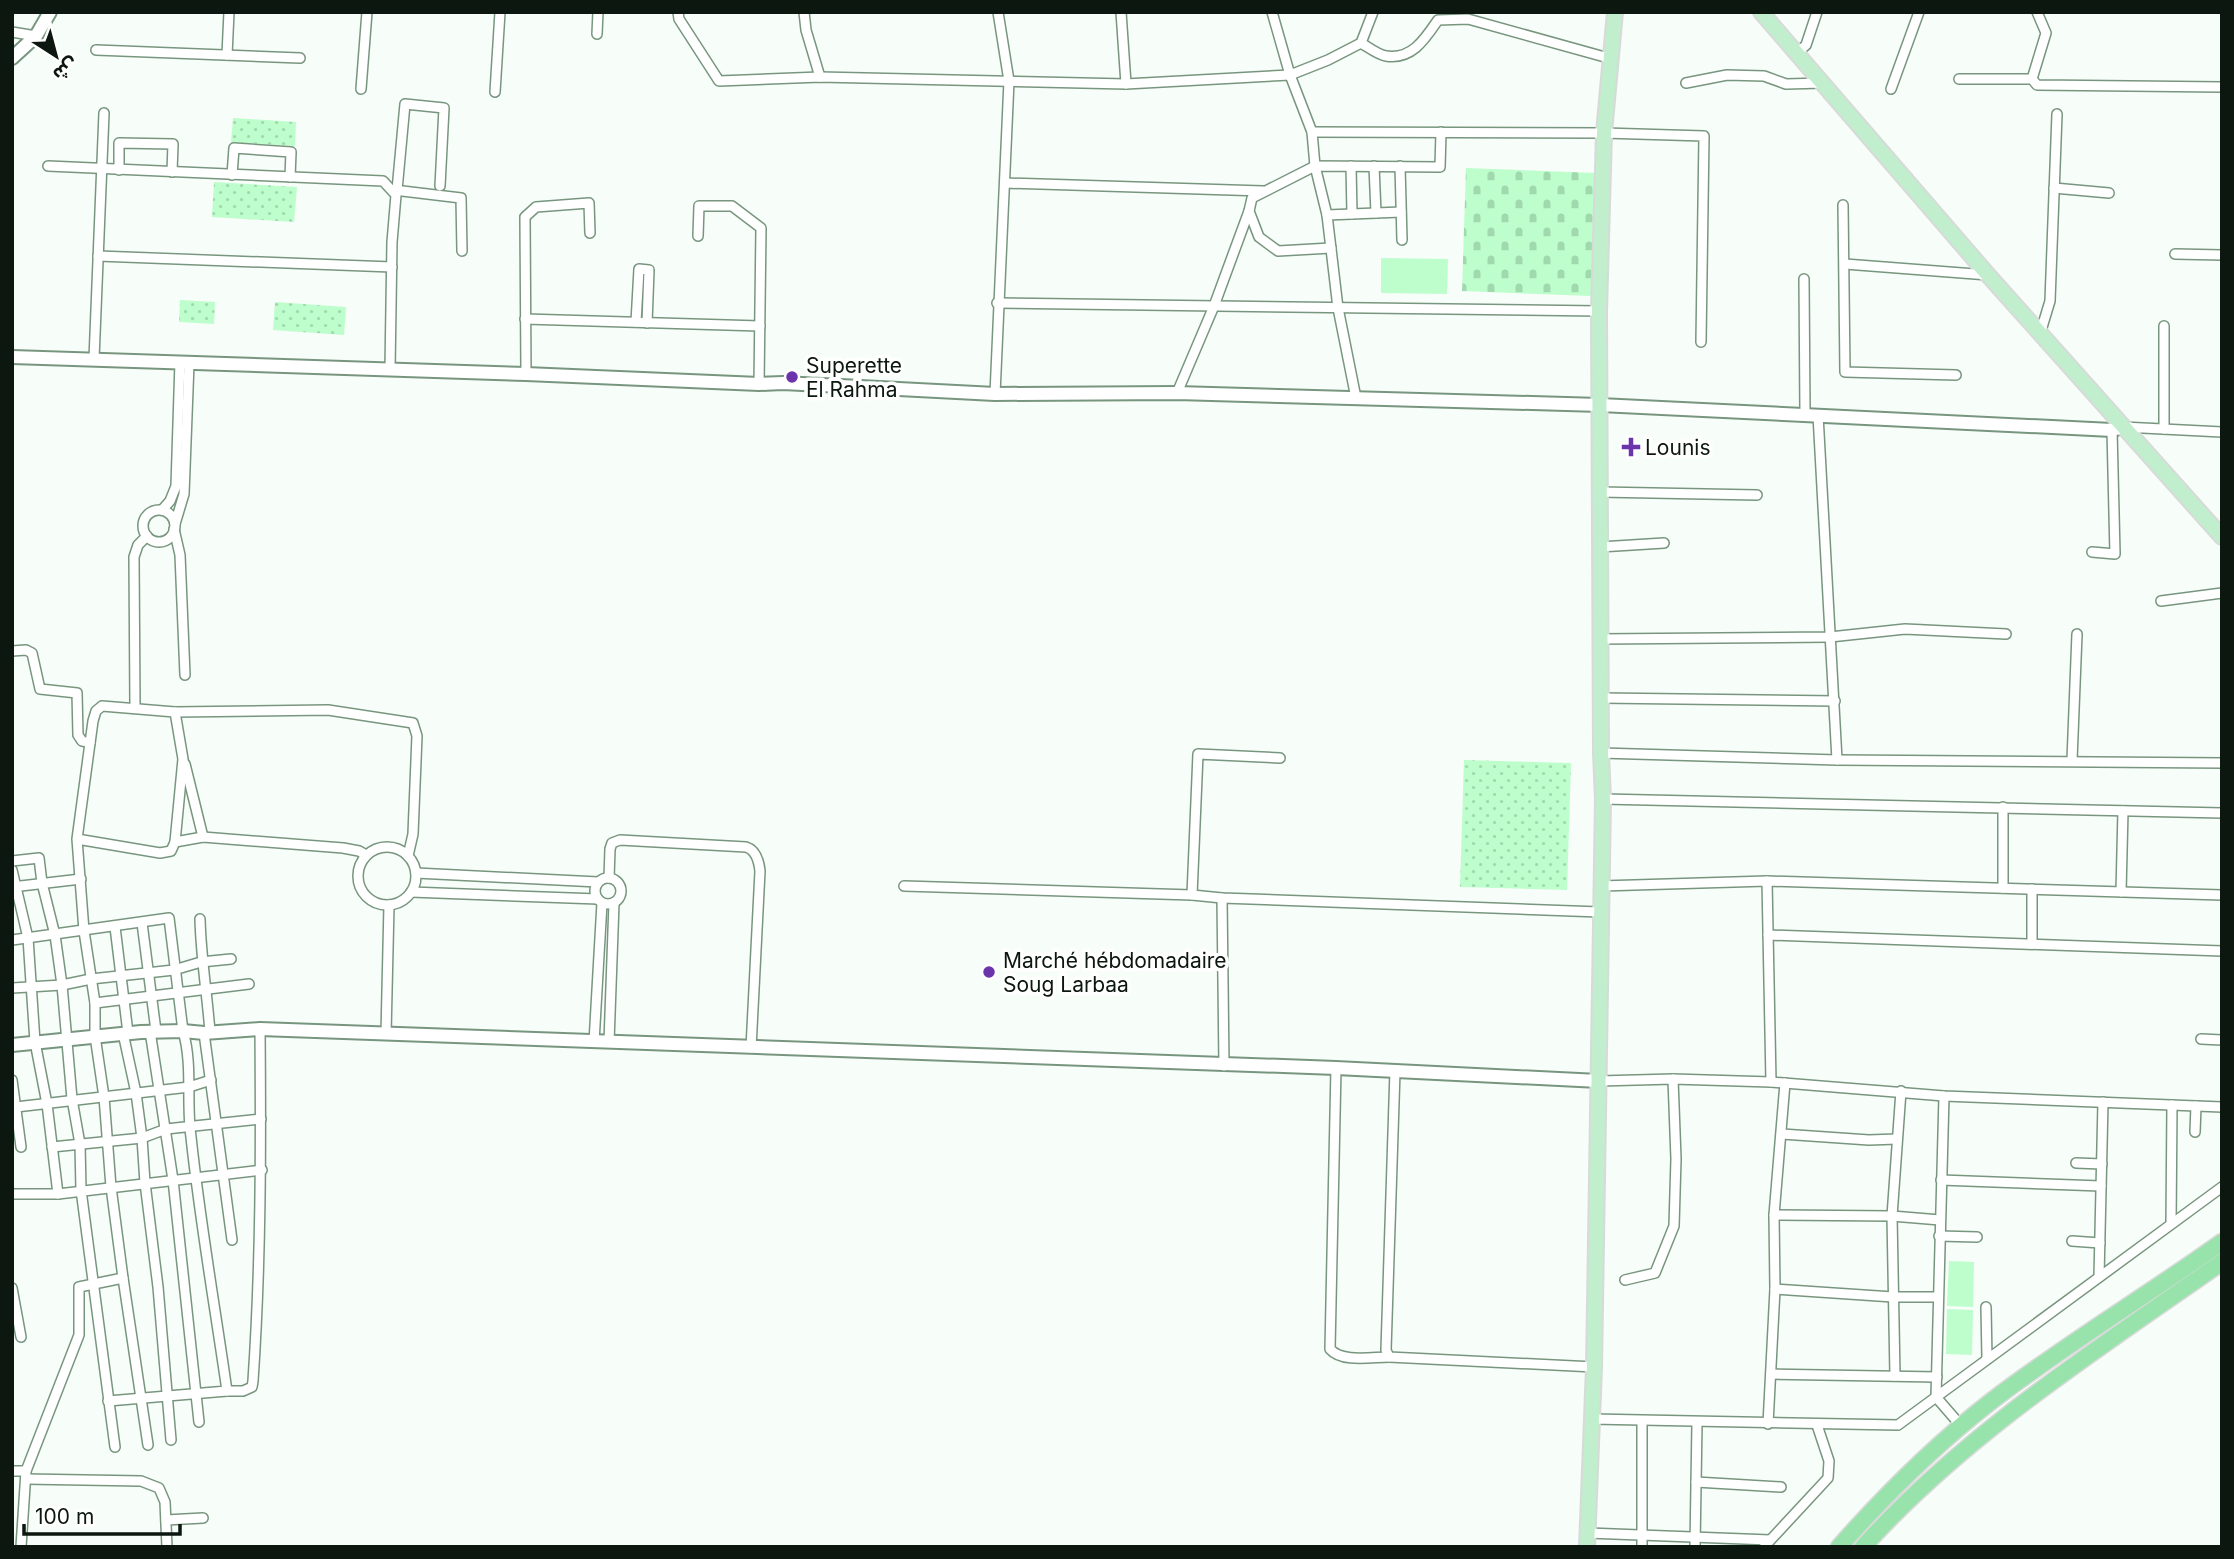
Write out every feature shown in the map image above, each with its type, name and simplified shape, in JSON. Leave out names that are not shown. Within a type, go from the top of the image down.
[{"type":"highway","points":[[1839,1547],[1873,1508],[1914,1468],[1988,1404],[2222,1242]]},
{"type":"highway","points":[[1863,1547],[1927,1483],[2003,1418],[2222,1262]]},
{"type":"main road","points":[[1587,1540],[1594,1367],[1603,799],[1600,311],[1604,133],[1615,12]]},
{"type":"main road","points":[[1761,12],[2118,428],[2222,537]]},
{"type":"street","points":[[12,58],[36,36],[50,12]]},
{"type":"street","points":[[227,55],[229,12]]},
{"type":"street","points":[[361,89],[367,12]]},
{"type":"street","points":[[495,92],[500,12]]},
{"type":"street","points":[[597,34],[598,12]]},
{"type":"street","points":[[678,12],[719,80],[820,77],[1126,84],[1290,75],[1361,43],[1373,12]]},
{"type":"street","points":[[804,12],[806,30],[820,77]]},
{"type":"street","points":[[995,394],[1009,80],[998,12]]},
{"type":"street","points":[[1121,12],[1126,84]]},
{"type":"street","points":[[1272,12],[1290,75],[1312,132],[1315,166],[1327,215],[1338,308],[1356,398]]},
{"type":"street","points":[[1796,54],[1806,45],[1817,12]]},
{"type":"street","points":[[1891,89],[1919,12]]},
{"type":"street","points":[[2032,79],[2046,33],[2037,12]]},
{"type":"street","points":[[1361,43],[1385,56],[1406,55],[1422,43],[1438,20],[1469,16],[1612,60]]},
{"type":"street","points":[[12,32],[36,36]]},
{"type":"street","points":[[96,50],[300,58]]},
{"type":"street","points":[[1686,83],[1727,75],[1764,76],[1786,84],[1823,83]]},
{"type":"street","points":[[1959,79],[2032,79]]},
{"type":"street","points":[[2032,79],[2037,85],[2222,87]]},
{"type":"street","points":[[390,369],[396,195],[394,190],[405,104],[444,108],[440,186]]},
{"type":"street","points":[[94,359],[104,113]]},
{"type":"street","points":[[2040,334],[2050,301],[2057,114]]},
{"type":"street","points":[[1312,132],[1704,136],[1701,342]]},
{"type":"street","points":[[1177,393],[1214,306],[1252,198],[1315,166],[1440,167],[1441,132]]},
{"type":"street","points":[[119,170],[120,143],[173,144],[172,172]]},
{"type":"street","points":[[232,174],[234,148],[291,152],[290,177]]},
{"type":"street","points":[[48,166],[383,181],[394,190],[461,198],[462,251]]},
{"type":"street","points":[[1351,166],[1352,214]]},
{"type":"street","points":[[1374,166],[1376,213]]},
{"type":"street","points":[[1400,166],[1402,240]]},
{"type":"street","points":[[1004,183],[1263,191]]},
{"type":"street","points":[[2054,188],[2109,193]]},
{"type":"street","points":[[526,374],[525,217],[536,207],[589,203],[590,233]]},
{"type":"street","points":[[1843,205],[1845,372],[1956,375]]},
{"type":"street","points":[[698,236],[699,206],[732,206],[761,228],[759,384]]},
{"type":"street","points":[[1249,211],[1259,237],[1278,251],[1331,248]]},
{"type":"street","points":[[1327,215],[1401,212]]},
{"type":"street","points":[[2175,254],[2222,255]]},
{"type":"street","points":[[98,256],[392,267]]},
{"type":"street","points":[[1845,264],[1988,275]]},
{"type":"street","points":[[636,322],[639,269],[649,270],[647,323]]},
{"type":"street","points":[[1804,279],[1837,760]]},
{"type":"street","points":[[997,303],[1600,311]]},
{"type":"street","points":[[525,319],[760,326]]},
{"type":"street","points":[[2164,326],[2164,429]]},
{"type":"street","points":[[12,357],[783,383],[995,394],[1177,393],[1600,405],[2222,432]]},
{"type":"street","points":[[162,510],[176,486],[185,363]]},
{"type":"street","points":[[185,363],[184,494],[174,527],[169,538],[160,541],[147,536],[143,527],[145,517],[152,511],[162,510],[171,515],[174,527],[180,555],[185,675]]},
{"type":"street","points":[[2092,552],[2115,555],[2118,428]]},
{"type":"street","points":[[1600,492],[1757,495]]},
{"type":"street","points":[[135,708],[134,557],[138,545],[147,536]]},
{"type":"street","points":[[1600,547],[1664,543]]},
{"type":"street","points":[[2161,601],[2222,593]]},
{"type":"street","points":[[1601,639],[1830,637],[1905,629],[2006,634]]},
{"type":"street","points":[[2072,760],[2077,634]]},
{"type":"street","points":[[12,651],[26,650],[32,653],[40,689],[76,693],[78,735],[82,741],[90,743]]},
{"type":"street","points":[[1601,698],[1835,701]]},
{"type":"street","points":[[148,1445],[111,1187],[77,839],[93,721],[98,709],[102,706],[175,712],[328,710],[413,723],[417,736],[413,834],[408,856]]},
{"type":"street","points":[[175,712],[183,759],[203,837]]},
{"type":"street","points":[[1601,753],[1837,760],[2222,763]]},
{"type":"street","points":[[1192,895],[1198,754],[1280,758]]},
{"type":"street","points":[[77,839],[160,853],[172,850],[183,759]]},
{"type":"street","points":[[1603,799],[2222,813]]},
{"type":"street","points":[[2003,807],[2003,888]]},
{"type":"street","points":[[2121,892],[2123,811]]},
{"type":"street","points":[[175,842],[203,837],[343,848],[366,855]]},
{"type":"street","points":[[609,878],[610,849],[612,843],[620,840],[746,847],[755,855],[760,871],[751,1048]]},
{"type":"street","points":[[384,847],[397,849],[408,856],[416,873],[411,892],[402,901],[390,905],[371,901],[361,891],[358,873],[366,855],[384,847]]},
{"type":"street","points":[[12,861],[39,858],[42,883],[55,935],[68,1040],[72,1100],[80,1144],[81,1190],[114,1447]]},
{"type":"street","points":[[12,870],[28,938],[35,1042],[47,1104],[58,1194]]},
{"type":"street","points":[[416,873],[598,882],[609,878],[619,883],[621,894],[614,903],[609,1042]]},
{"type":"street","points":[[14,887],[81,879]]},
{"type":"street","points":[[1601,886],[1767,881],[2222,895]]},
{"type":"street","points":[[1767,881],[1771,1082]]},
{"type":"street","points":[[594,1042],[600,901],[595,894],[598,882]]},
{"type":"street","points":[[904,886],[1600,912]]},
{"type":"street","points":[[2032,889],[2032,944]]},
{"type":"street","points":[[411,892],[614,903]]},
{"type":"street","points":[[1222,898],[1224,1066]]},
{"type":"street","points":[[386,1034],[390,905]]},
{"type":"street","points":[[12,940],[169,918],[174,970],[187,1046],[189,1126],[195,1177],[227,1391]]},
{"type":"street","points":[[200,919],[211,1080],[232,1240]]},
{"type":"street","points":[[142,923],[199,1422]]},
{"type":"street","points":[[116,927],[125,1033],[142,1138],[169,1396],[171,1440]]},
{"type":"street","points":[[1768,936],[2222,951]]},
{"type":"street","points":[[12,988],[62,985],[174,970],[201,962],[231,959]]},
{"type":"street","points":[[95,1003],[249,984]]},
{"type":"street","points":[[108,1401],[243,1391],[253,1387],[262,1170],[260,1029]]},
{"type":"street","points":[[12,1045],[153,1031],[207,1033],[260,1029],[1336,1068],[1599,1081],[1673,1079],[1771,1082],[1944,1096],[2222,1107]]},
{"type":"street","points":[[2201,1039],[2222,1040]]},
{"type":"street","points":[[1336,1068],[1329,1345],[1332,1352],[1336,1356],[1594,1367]]},
{"type":"street","points":[[1389,1357],[1386,1350],[1395,1071]]},
{"type":"street","points":[[1625,1280],[1655,1273],[1674,1226],[1676,1159],[1673,1079]]},
{"type":"street","points":[[12,1080],[20,1147]]},
{"type":"street","points":[[16,1107],[189,1087],[211,1080]]},
{"type":"street","points":[[1768,1424],[1775,1289],[1774,1215],[1785,1083]]},
{"type":"street","points":[[1895,1377],[1892,1216],[1901,1091]]},
{"type":"street","points":[[1944,1096],[1937,1397],[1962,1427]]},
{"type":"street","points":[[2099,1277],[2103,1102]]},
{"type":"street","points":[[2171,1224],[2172,1105]]},
{"type":"street","points":[[2195,1132],[2196,1106]]},
{"type":"street","points":[[52,1147],[142,1138],[166,1129],[261,1119]]},
{"type":"street","points":[[1782,1134],[1869,1140],[1898,1139]]},
{"type":"street","points":[[2076,1163],[2102,1164]]},
{"type":"street","points":[[12,1194],[58,1194],[262,1170]]},
{"type":"street","points":[[1941,1180],[2101,1186]]},
{"type":"street","points":[[1592,1419],[1898,1425],[2222,1187]]},
{"type":"street","points":[[1774,1215],[1892,1216],[1940,1220]]},
{"type":"street","points":[[1939,1236],[1978,1237]]},
{"type":"street","points":[[2072,1241],[2100,1243]]},
{"type":"street","points":[[21,1547],[26,1475],[79,1335],[79,1287],[122,1278]]},
{"type":"street","points":[[12,1288],[21,1338]]},
{"type":"street","points":[[1775,1289],[1893,1297],[1938,1297]]},
{"type":"street","points":[[1986,1307],[1987,1359]]},
{"type":"street","points":[[1771,1374],[1937,1377]]},
{"type":"street","points":[[1642,1547],[1643,1422]]},
{"type":"street","points":[[1695,1547],[1697,1423]]},
{"type":"street","points":[[1587,1540],[1695,1536],[1767,1543],[1828,1478],[1830,1467],[1817,1425]]},
{"type":"street","points":[[12,1471],[26,1475],[141,1481],[159,1488],[165,1502],[167,1547]]},
{"type":"street","points":[[1696,1482],[1781,1487]]},
{"type":"street","points":[[166,1520],[203,1518]]},
{"type":"green space","points":[[233,118],[296,122],[295,146],[231,142]]},
{"type":"green space","points":[[1466,168],[1596,173],[1591,296],[1462,291]]},
{"type":"green space","points":[[214,182],[297,187],[294,222],[212,217]]},
{"type":"green space","points":[[1381,258],[1448,259],[1447,294],[1381,293]]},
{"type":"green space","points":[[180,300],[215,302],[214,324],[179,322]]},
{"type":"green space","points":[[275,302],[346,307],[344,335],[273,330]]},
{"type":"green space","points":[[1464,760],[1571,763],[1567,890],[1460,887]]},
{"type":"green space","points":[[1949,1261],[1974,1262],[1973,1307],[1947,1306]]},
{"type":"green space","points":[[1947,1309],[1973,1310],[1972,1355],[1946,1354]]},
{"type":"place","name":"Superette El Rahma","points":[[792,377]]},
{"type":"place","name":"Lounis","points":[[1631,447]]},
{"type":"place","name":"Marché hébdomadaire Soug Larbaa","points":[[989,972]]}]
